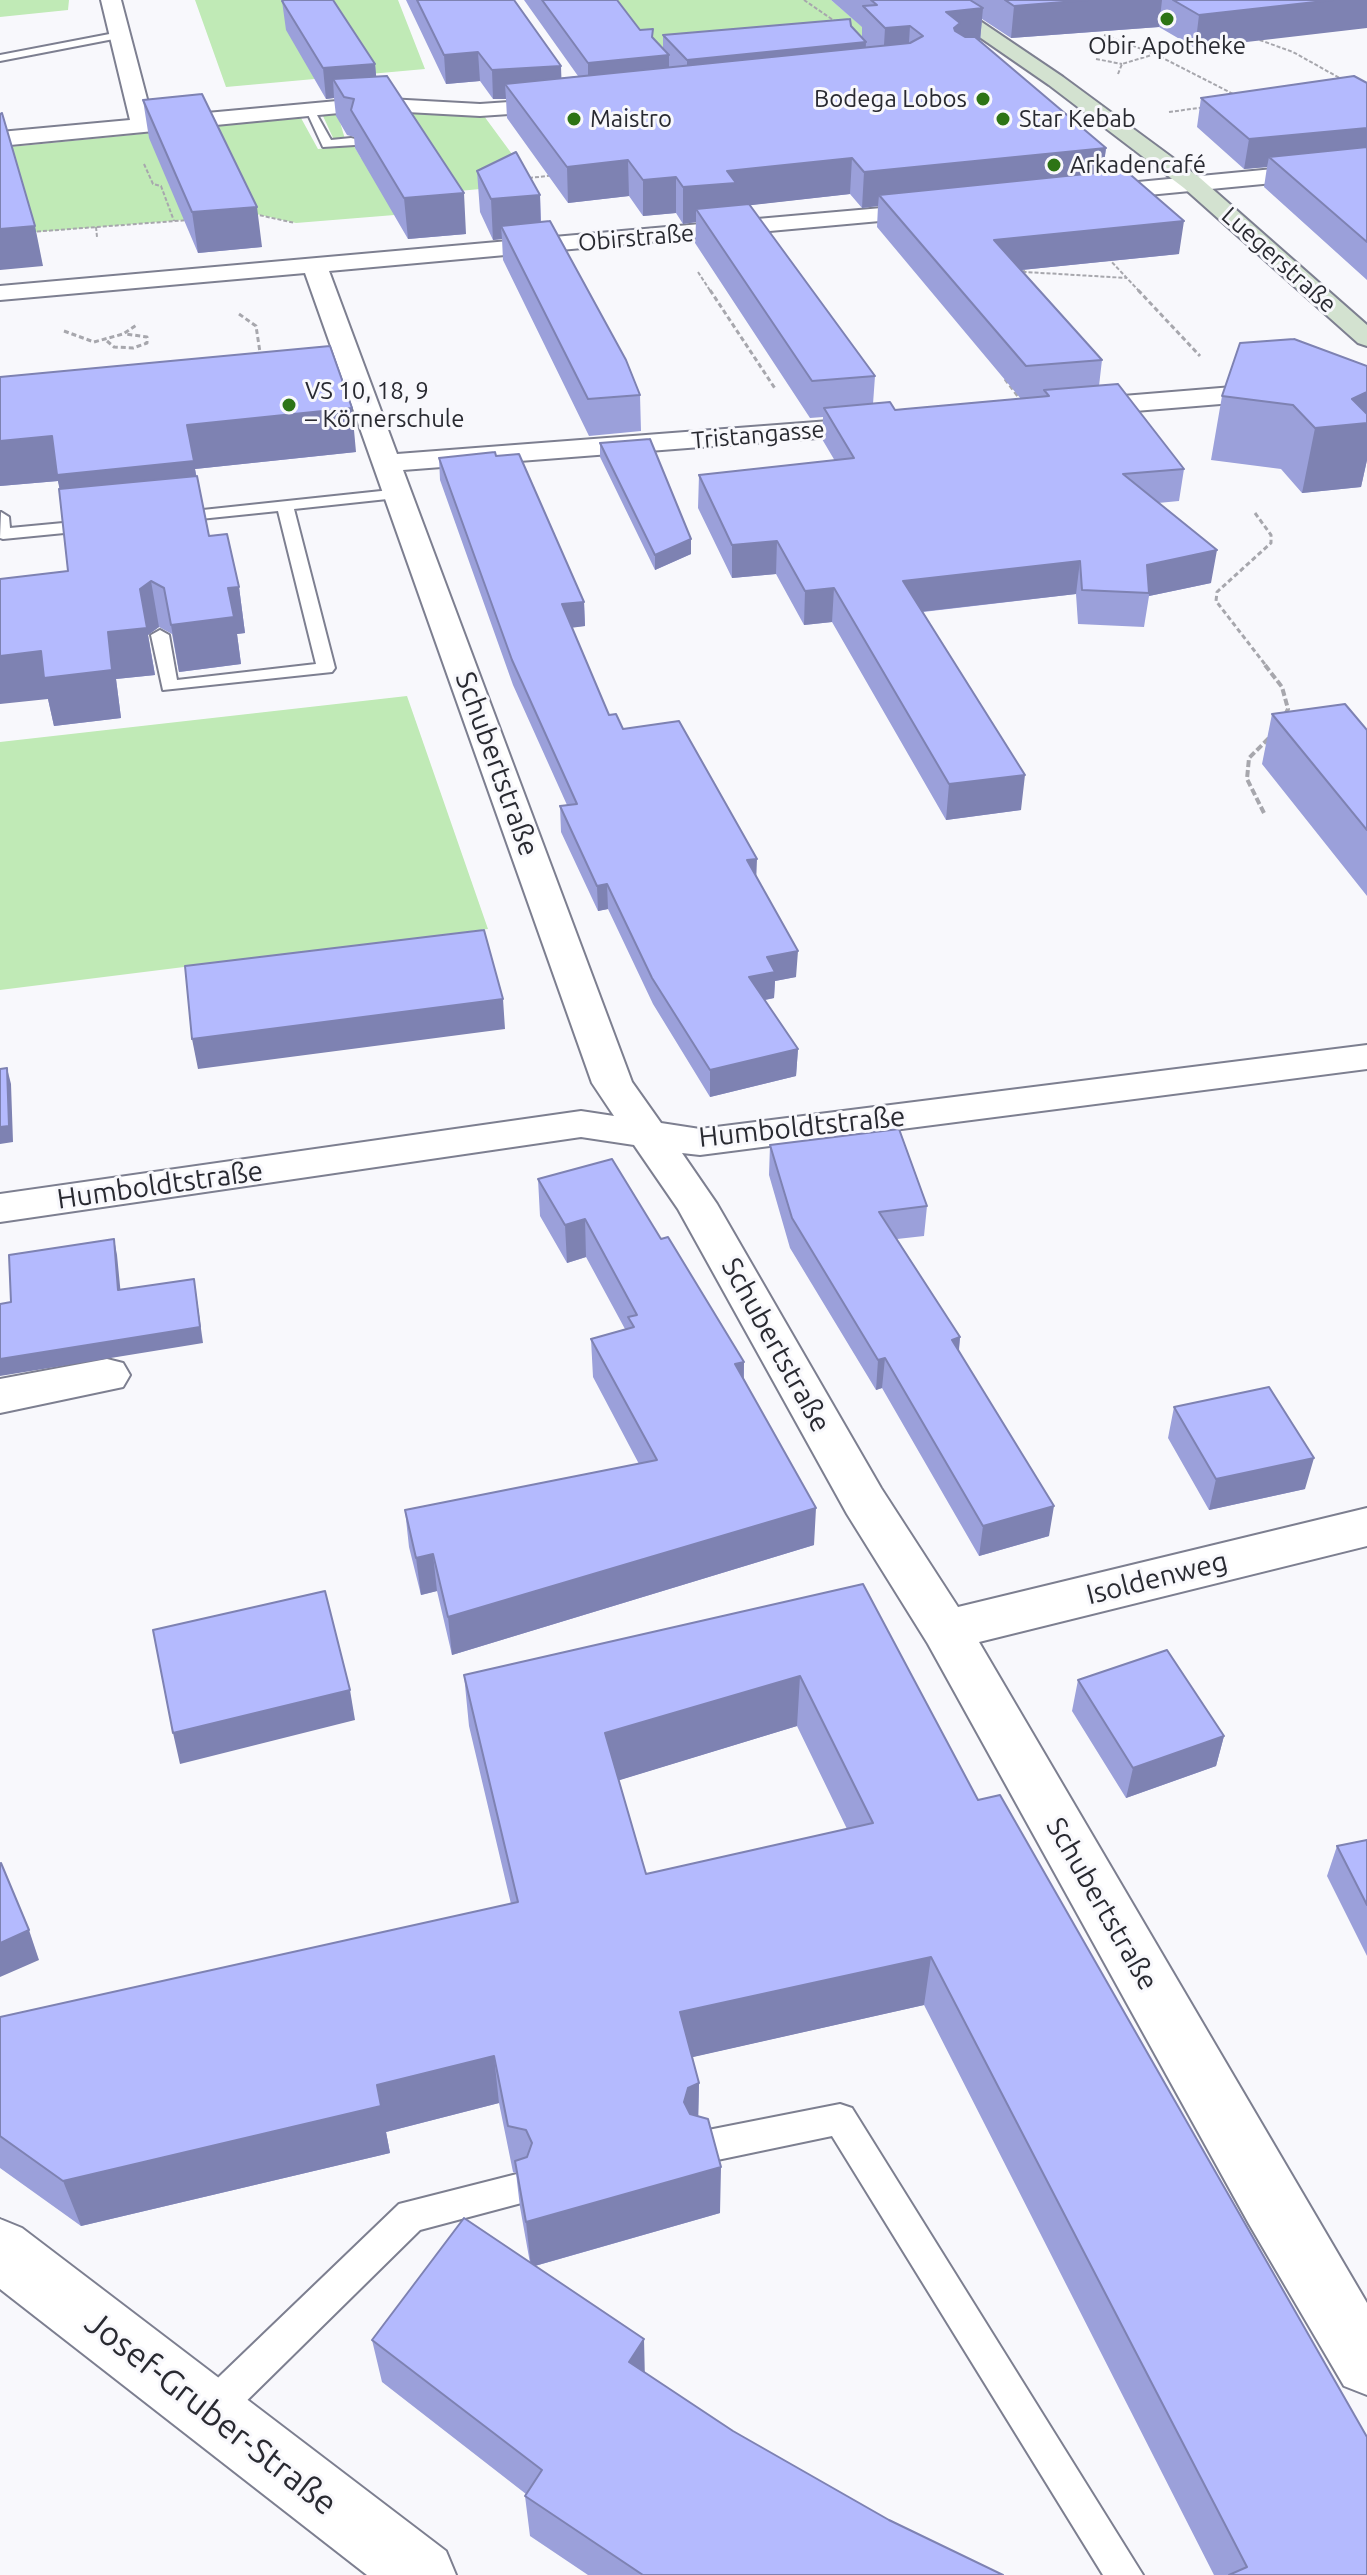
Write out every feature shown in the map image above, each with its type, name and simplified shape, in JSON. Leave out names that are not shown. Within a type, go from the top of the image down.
[{"type":"street","points":[[111,0],[143,127]]},
{"type":"street","name":"Luegerstraße","points":[[936,0],[1019,56],[1192,183],[1367,338]]},
{"type":"street","points":[[992,59],[1019,56]]},
{"type":"street","points":[[0,139],[568,85],[588,102],[480,110],[370,104]]},
{"type":"street","points":[[1060,197],[1367,167]]},
{"type":"street","name":"Obirstraße","points":[[0,293],[959,208]]},
{"type":"street","name":"Schubertstraße","points":[[315,267],[389,463],[607,1070],[645,1134],[696,1204],[864,1501],[946,1630],[1271,2203],[1367,2363]]},
{"type":"street","points":[[1029,412],[1367,384]]},
{"type":"street","name":"Tristangasse","points":[[389,463],[908,422]]},
{"type":"street","name":"Humboldtstraße","points":[[0,1208],[581,1124],[700,1142],[1367,1057]]},
{"type":"street","points":[[0,1396],[107,1375]]},
{"type":"street","name":"Isoldenweg","points":[[946,1630],[1367,1527]]},
{"type":"street","name":"Josef-Gruber-Straße","points":[[0,2250],[422,2575]]},
{"type":"lane","points":[[0,58],[120,35]]},
{"type":"lane","points":[[309,110],[327,144],[351,142]]},
{"type":"lane","points":[[160,518],[400,494]]},
{"type":"lane","points":[[160,635],[169,686],[326,668],[285,506]]},
{"type":"lane","points":[[1,517],[3,534],[113,523]]},
{"type":"lane","points":[[703,2147],[840,2119],[1124,2575]]},
{"type":"lane","points":[[210,2412],[411,2216],[517,2190]]},
{"type":"path","points":[[804,0],[841,26]]},
{"type":"path","points":[[1104,35],[1155,54],[1240,98]]},
{"type":"path","points":[[1250,36],[1293,52],[1355,87]]},
{"type":"path","points":[[1112,80],[1122,70],[1122,64],[1155,54]]},
{"type":"path","points":[[1223,98],[1228,90]]},
{"type":"path","points":[[1163,111],[1209,106]]},
{"type":"path","points":[[119,129],[130,156],[142,159],[153,184],[161,186],[174,221]]},
{"type":"path","points":[[534,184],[529,178],[560,175]]},
{"type":"path","points":[[242,215],[257,214],[308,223]]},
{"type":"path","points":[[28,233],[199,219]]},
{"type":"path","points":[[96,227],[97,237]]},
{"type":"path","points":[[673,234],[803,431]]},
{"type":"path","points":[[1102,251],[1236,395]]},
{"type":"path","points":[[1015,262],[1025,272],[1127,278]]},
{"type":"path","points":[[237,313],[256,326],[261,343],[261,360],[257,368]]},
{"type":"path","points":[[54,330],[77,333],[94,342],[106,341],[149,321]]},
{"type":"path","points":[[106,341],[114,347],[133,348],[147,343],[147,337],[137,333],[123,334]]},
{"type":"path","points":[[998,371],[1029,412]]},
{"type":"path","points":[[1255,513],[1271,535],[1271,543],[1217,592],[1216,601],[1282,687],[1288,709],[1283,719]]},
{"type":"path","points":[[1264,813],[1247,779],[1249,758],[1278,729]]},
{"type":"green space","points":[[0,0],[69,0],[68,10],[0,17]]},
{"type":"green space","points":[[195,0],[398,0],[425,69],[226,87]]},
{"type":"green space","points":[[586,0],[831,0],[878,40],[656,57]]},
{"type":"green space","points":[[373,111],[484,116],[534,184],[448,192],[456,210],[296,223],[256,214],[0,235],[0,148],[301,118],[318,149],[354,146],[361,158],[414,152],[340,122],[345,139],[334,140],[323,116]]},
{"type":"green space","points":[[407,696],[488,929],[0,990],[0,742]]},
{"type":"building","points":[[284,0],[333,0],[375,64],[323,68]]},
{"type":"building","points":[[417,0],[514,0],[561,66],[492,70],[478,52],[444,55]]},
{"type":"building","points":[[542,0],[617,0],[640,30],[653,29],[652,37],[669,55],[588,63]]},
{"type":"building","points":[[871,0],[970,0],[983,8],[946,12],[960,23],[954,28],[955,31],[965,37],[975,37],[1106,148],[864,172],[852,158],[727,171],[736,183],[683,187],[676,177],[643,180],[628,160],[567,167],[505,84],[910,43],[923,36],[910,26],[885,28],[863,6],[877,5]]},
{"type":"building","points":[[1005,0],[1088,0],[1014,6]]},
{"type":"building","points":[[1173,0],[1333,0],[1199,15]]},
{"type":"building","points":[[850,19],[851,26],[866,42],[687,60],[663,35]]},
{"type":"building","points":[[387,76],[464,193],[404,198],[351,110],[354,99],[344,97],[333,79]]},
{"type":"building","points":[[1354,76],[1367,83],[1367,128],[1249,139],[1201,98]]},
{"type":"building","points":[[202,94],[257,207],[192,212],[143,100]]},
{"type":"building","points":[[2,113],[35,226],[0,229]]},
{"type":"building","points":[[1367,147],[1367,242],[1269,157]]},
{"type":"building","points":[[516,152],[540,195],[491,199],[477,171]]},
{"type":"building","points":[[1125,170],[1184,221],[994,240],[1102,360],[1026,366],[879,195]]},
{"type":"building","points":[[749,204],[875,376],[812,381],[696,209]]},
{"type":"building","points":[[550,221],[626,360],[640,395],[588,399],[501,226]]},
{"type":"building","points":[[1294,339],[1367,366],[1367,392],[1352,399],[1367,414],[1367,423],[1315,428],[1293,405],[1222,396],[1240,343]]},
{"type":"building","points":[[330,346],[352,408],[187,425],[194,461],[57,475],[52,436],[0,441],[0,377]]},
{"type":"building","points":[[1118,384],[1184,469],[1123,474],[1217,550],[1147,565],[1149,593],[1082,590],[1080,561],[903,581],[1025,775],[949,784],[834,588],[805,591],[777,541],[732,545],[699,475],[854,458],[824,408],[890,402],[895,410],[1049,396],[1044,390]]},
{"type":"building","points":[[650,439],[691,539],[655,555],[600,443]]},
{"type":"building","points":[[495,452],[496,456],[519,454],[584,602],[562,604],[609,715],[616,714],[623,729],[679,721],[757,859],[747,860],[798,951],[767,957],[775,972],[749,977],[798,1049],[710,1070],[652,978],[607,884],[597,886],[560,806],[577,804],[512,660],[439,458]]},
{"type":"building","points":[[197,476],[209,536],[227,534],[239,587],[228,588],[234,617],[171,625],[164,588],[151,581],[140,589],[147,628],[108,632],[112,670],[44,678],[41,651],[0,656],[0,579],[68,571],[59,489]]},
{"type":"building","points":[[1345,704],[1367,730],[1367,830],[1272,714]]},
{"type":"building","points":[[484,930],[503,999],[192,1039],[185,966]]},
{"type":"building","points":[[7,1068],[9,1126],[0,1127],[0,1069]]},
{"type":"building","points":[[899,1129],[927,1206],[879,1212],[960,1337],[952,1340],[1054,1506],[983,1526],[885,1358],[878,1360],[792,1218],[770,1145]]},
{"type":"building","points":[[612,1159],[661,1239],[668,1237],[744,1362],[735,1364],[816,1508],[448,1617],[433,1554],[416,1558],[405,1510],[657,1460],[591,1339],[634,1327],[628,1317],[637,1315],[585,1219],[565,1225],[538,1179]]},
{"type":"building","points":[[114,1239],[118,1290],[194,1279],[200,1327],[0,1359],[0,1304],[11,1302],[9,1255]]},
{"type":"building","points":[[1269,1387],[1314,1458],[1216,1479],[1174,1407]]},
{"type":"building","points":[[863,1584],[978,1800],[1000,1795],[1367,2437],[1367,2575],[1229,2575],[1247,2567],[931,1957],[680,2012],[699,2083],[688,2088],[684,2102],[690,2114],[708,2119],[721,2167],[526,2222],[515,2161],[527,2157],[532,2143],[526,2130],[508,2126],[494,2056],[377,2085],[381,2106],[63,2181],[0,2136],[0,2017],[518,1902],[464,1675]],"holes":[[[800,1676],[873,1823],[646,1874],[605,1733]]]},
{"type":"building","points":[[325,1591],[350,1690],[173,1733],[153,1630]]},
{"type":"building","points":[[1167,1650],[1224,1736],[1133,1768],[1078,1680]]},
{"type":"building","points":[[1367,1840],[1367,1905],[1337,1846]]},
{"type":"building","points":[[0,1864],[29,1930],[0,1943]]},
{"type":"building","points":[[464,2218],[644,2339],[629,2362],[733,2431],[889,2520],[1003,2575],[643,2575],[525,2496],[542,2470],[372,2340]]},
{"type":"place","name":"Obir Apotheke","points":[[1167,19]]},
{"type":"place","name":"Bodega Lobos","points":[[983,99]]},
{"type":"place","name":"Maistro","points":[[574,119]]},
{"type":"place","name":"Star Kebab","points":[[1003,119]]},
{"type":"place","name":"Arkadencafé","points":[[1054,165]]},
{"type":"place","name":"VS 10, 18, 9 – Körnerschule","points":[[289,405]]}]
